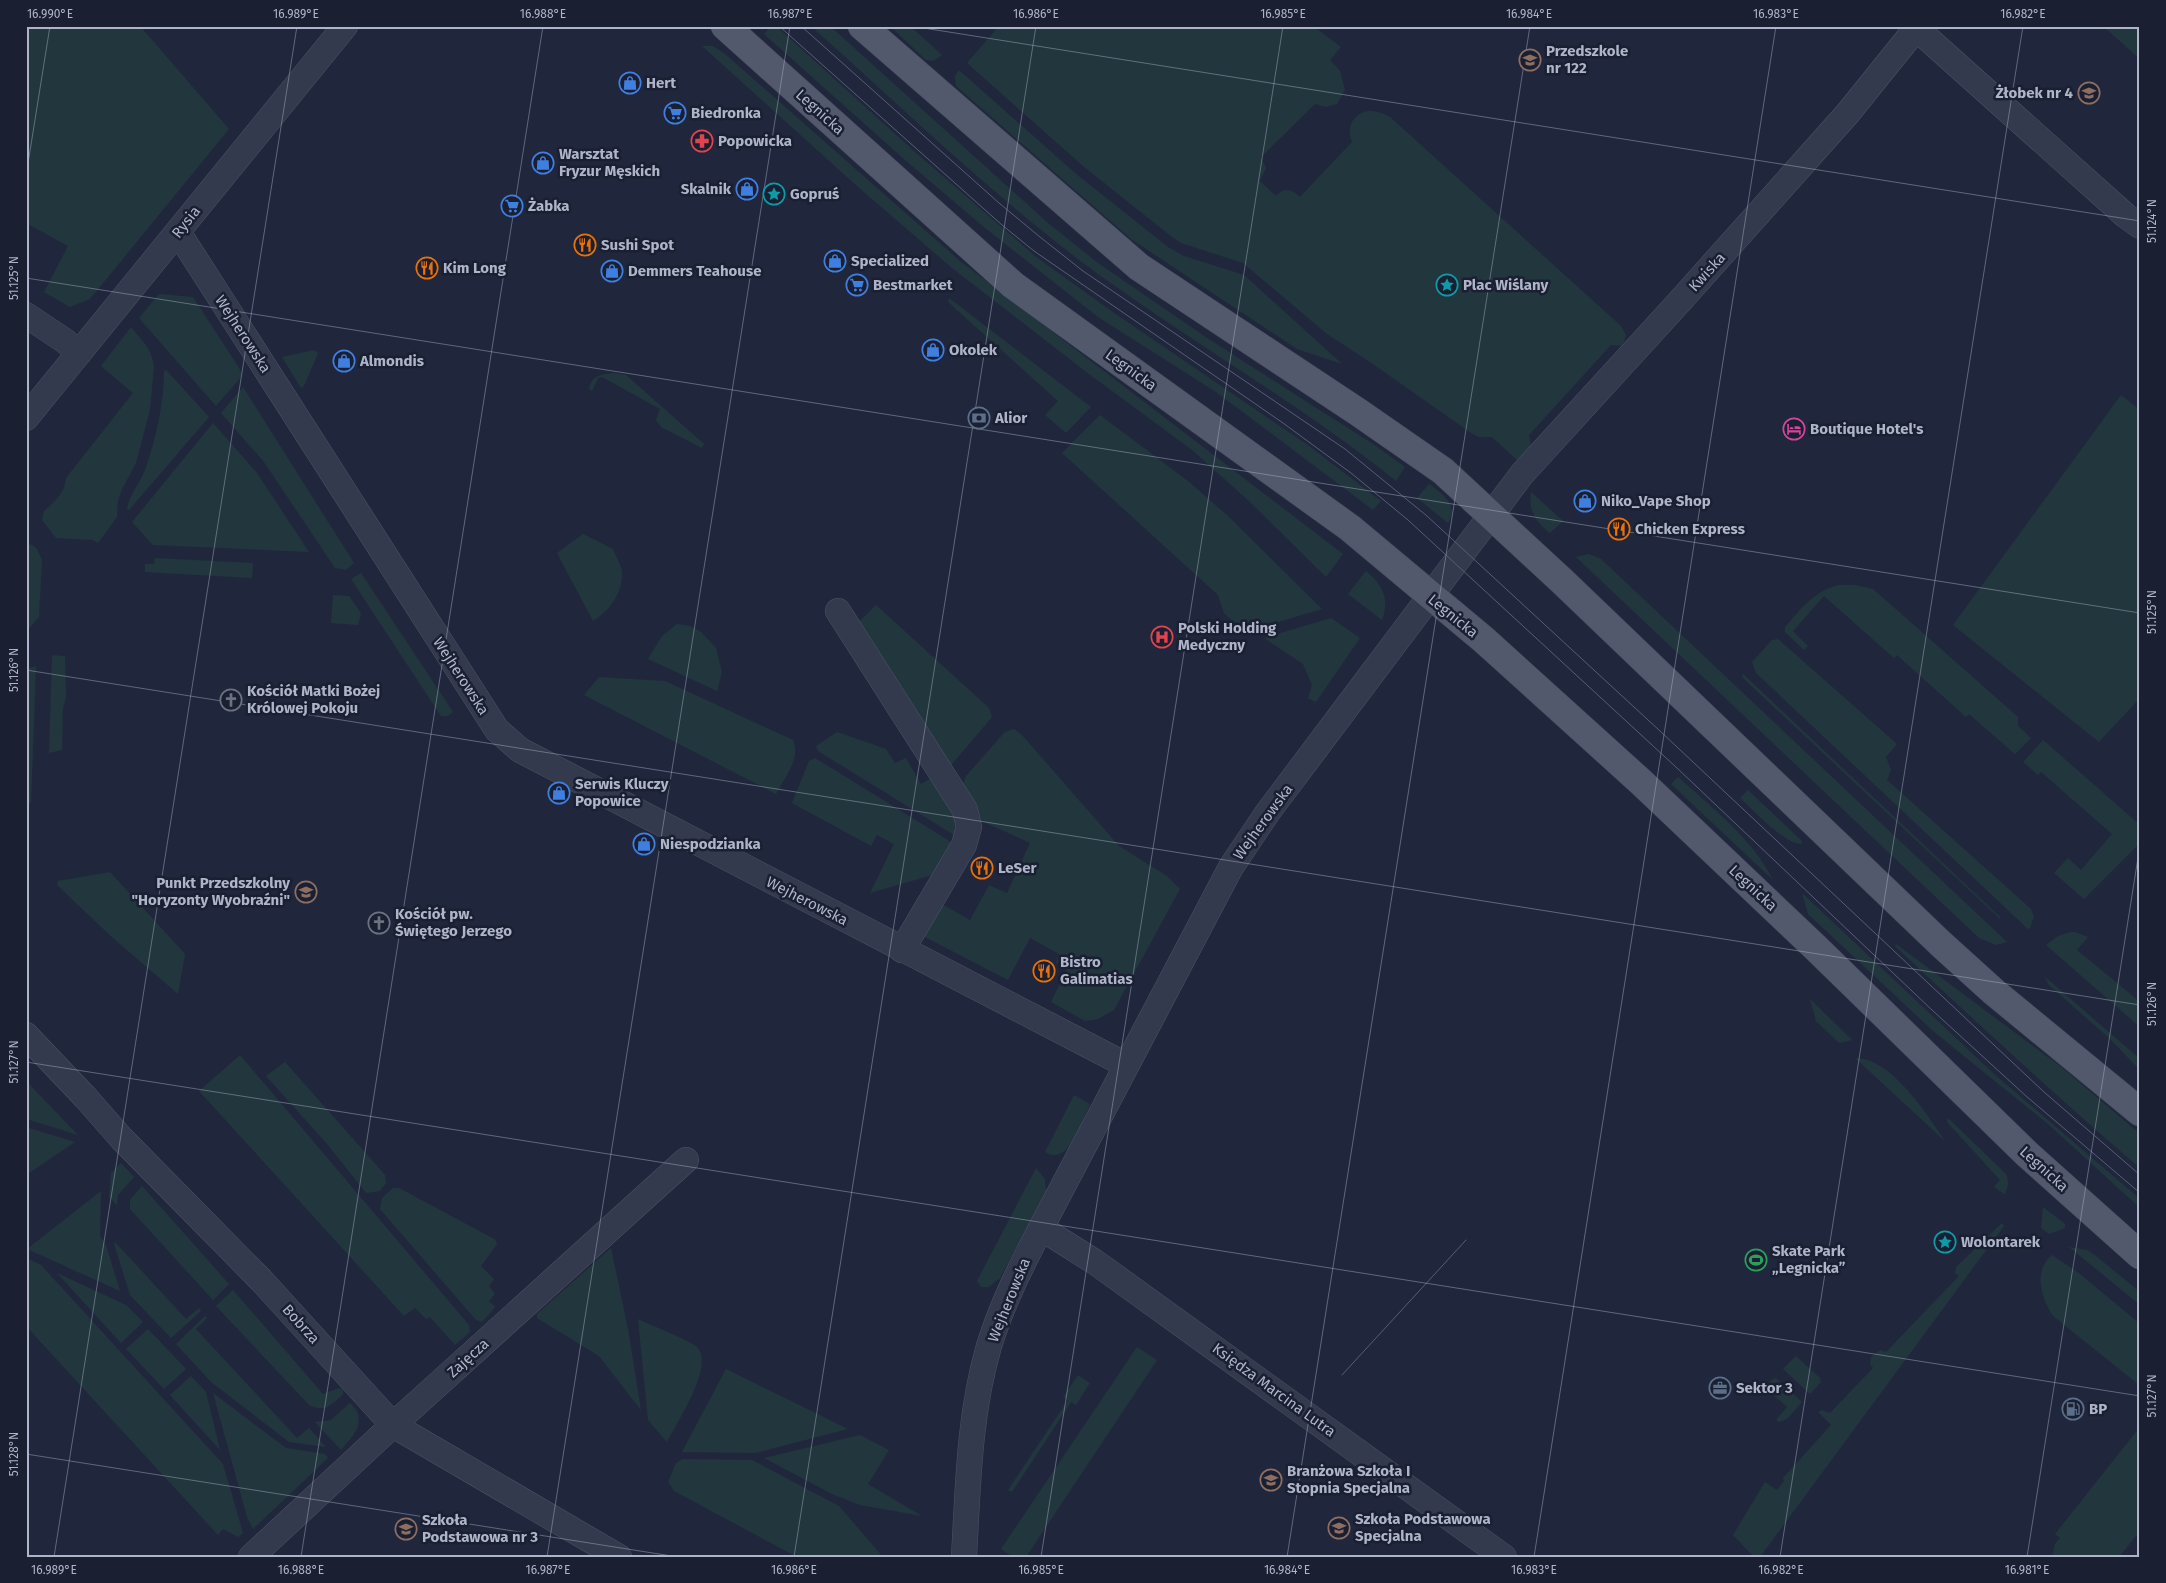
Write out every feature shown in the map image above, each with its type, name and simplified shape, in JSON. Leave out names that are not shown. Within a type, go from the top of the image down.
[{"type":"main road","name":"Legnicka","points":[[725,26],[1013,285],[1350,528],[1430,597],[1484,640],[1598,742],[1816,948],[2027,1154],[2140,1255]]},
{"type":"main road","points":[[862,26],[1139,267],[1425,458],[1492,515],[1941,944],[1994,992],[2140,1112]]},
{"type":"street","name":"Rysia","points":[[26,418],[345,26]]},
{"type":"street","name":"Kwiska","points":[[1430,597],[1522,474],[1676,306],[1848,113],[1918,28]]},
{"type":"street","points":[[1918,28],[2126,216],[2140,226]]},
{"type":"street","name":"Wejherowska","points":[[178,232],[497,730],[520,750],[1126,1065]]},
{"type":"street","points":[[26,316],[65,341],[79,353]]},
{"type":"street","name":"Wejherowska","points":[[964,1557],[972,1438],[977,1397],[990,1346],[1014,1280],[1231,867],[1268,812],[1430,597]]},
{"type":"street","points":[[838,611],[964,810],[969,827],[964,845],[902,950]]},
{"type":"street","name":"Bobrza","points":[[26,1035],[122,1139],[261,1280],[393,1425],[619,1557]]},
{"type":"street","name":"Zajęcza","points":[[251,1557],[393,1425],[686,1160]]},
{"type":"street","name":"Księdza Marcina Lutra","points":[[1041,1228],[1095,1262],[1504,1557]]},
{"type":"shaded area","points":[[26,26],[140,26],[229,129],[90,299],[70,307],[44,292],[68,246],[26,223]]},
{"type":"shaded area","points":[[771,26],[776,26],[915,152],[1035,256],[1107,308],[1309,446],[1381,501],[1373,510],[1216,392],[1098,317],[985,228],[905,160],[764,34]]},
{"type":"shaded area","points":[[811,26],[830,26],[1048,223],[1098,263],[1210,340],[1376,446],[1405,467],[1396,481],[1358,451],[1158,316],[1044,233],[976,175]]},
{"type":"shaded area","points":[[890,26],[910,26],[942,55],[933,61],[926,60]]},
{"type":"shaded area","points":[[999,26],[1313,26],[1341,47],[1330,60],[1340,71],[1345,90],[1337,104],[1326,107],[1315,104],[1261,157],[1266,168],[1260,181],[1276,196],[1282,191],[1288,190],[1300,197],[1352,142],[1350,131],[1356,117],[1371,111],[1390,117],[1621,326],[1626,335],[1623,346],[1611,345],[1529,435],[1531,446],[1517,460],[1492,437],[1479,437],[1471,433],[1327,334],[1243,263],[1181,243],[1083,166],[967,63]]},
{"type":"shaded area","points":[[2103,26],[2140,26],[2140,59]]},
{"type":"shaded area","points":[[702,46],[713,46],[725,54],[960,261],[1343,554],[1326,577],[1250,502],[1192,450],[1089,374],[952,268],[858,187]]},
{"type":"shaded area","points":[[959,70],[1075,173],[1168,247],[1184,256],[1244,275],[1342,364],[1297,349],[1131,239],[956,86],[955,76]]},
{"type":"shaded area","points":[[159,294],[193,297],[241,371],[241,377],[216,406],[139,318]]},
{"type":"shaded area","points":[[949,298],[1091,407],[1066,433],[1045,415],[1058,401],[948,302]]},
{"type":"shaded area","points":[[131,327],[146,345],[154,366],[150,410],[136,463],[122,489],[118,501],[117,517],[98,543],[93,540],[56,538],[42,520],[44,511],[59,497],[64,488],[66,478],[133,393],[101,366]]},
{"type":"shaded area","points":[[314,350],[318,353],[304,386],[301,388],[282,357]]},
{"type":"shaded area","points":[[166,370],[209,417],[129,510],[127,508],[128,503],[145,470],[153,446],[161,408],[164,371]]},
{"type":"shaded area","points":[[615,373],[626,375],[704,444],[702,448],[661,427],[656,420],[660,409],[602,377],[598,378],[592,391],[589,389],[590,384],[595,378]]},
{"type":"shaded area","points":[[243,387],[354,563],[346,570],[335,568],[264,462],[221,413]]},
{"type":"shaded area","points":[[2121,395],[2140,410],[2140,698],[2099,742],[1953,625]]},
{"type":"shaded area","points":[[1100,415],[1188,481],[1228,516],[1322,609],[1243,631],[1224,613],[1218,595],[1062,453]]},
{"type":"shaded area","points":[[213,423],[257,473],[309,552],[153,545],[132,522]]},
{"type":"shaded area","points":[[1429,484],[1448,500],[1452,511],[1448,523],[1417,498]]},
{"type":"shaded area","points":[[1531,492],[1563,521],[1550,533],[1534,516],[1530,499]]},
{"type":"shaded area","points":[[583,534],[613,549],[622,572],[620,589],[614,601],[593,621],[557,553]]},
{"type":"shaded area","points":[[26,543],[37,549],[42,560],[39,617],[26,632]]},
{"type":"shaded area","points":[[1589,554],[1601,559],[2007,942],[1996,945],[1979,938],[1576,557]]},
{"type":"shaded area","points":[[155,558],[253,563],[252,578],[145,572],[145,564],[154,564]]},
{"type":"shaded area","points":[[1366,571],[1372,576],[1383,592],[1385,605],[1382,620],[1348,594]]},
{"type":"shaded area","points":[[361,573],[453,712],[448,716],[441,716],[351,579]]},
{"type":"shaded area","points":[[1839,585],[1855,585],[1873,589],[2018,717],[2018,726],[2031,738],[2015,754],[1969,714],[1966,717],[1897,655],[1894,658],[1824,596],[1793,631],[1808,646],[1804,650],[1785,632],[1785,627],[1815,596]]},
{"type":"shaded area","points":[[333,595],[349,596],[361,613],[358,625],[331,623]]},
{"type":"shaded area","points":[[876,605],[989,708],[992,717],[952,764],[946,766],[856,625]]},
{"type":"shaded area","points":[[1331,618],[1360,638],[1316,702],[1308,698],[1312,685],[1303,664],[1264,638]]},
{"type":"shaded area","points":[[677,624],[690,626],[701,632],[716,648],[722,672],[717,691],[648,659],[662,636]]},
{"type":"shaded area","points":[[1778,639],[1897,744],[1886,757],[1891,770],[1887,780],[2031,909],[2034,917],[2029,930],[1756,673],[1752,662],[1772,640]]},
{"type":"shaded area","points":[[52,655],[65,656],[66,697],[63,708],[62,750],[49,753]]},
{"type":"shaded area","points":[[36,666],[31,802],[26,808],[26,669]]},
{"type":"shaded area","points":[[1743,674],[2000,917],[2000,919],[1742,677]]},
{"type":"shaded area","points":[[599,677],[665,681],[793,740],[795,747],[794,761],[776,794],[584,695]]},
{"type":"shaded area","points":[[1014,729],[1022,735],[1119,846],[1167,876],[1180,889],[1114,1010],[1098,1019],[1085,1021],[1051,1002],[1067,969],[1056,963],[1059,954],[1030,938],[1008,980],[923,936],[938,902],[970,920],[989,885],[1007,893],[1030,843],[977,819],[963,785],[966,776],[1005,732]]},
{"type":"shaded area","points":[[837,732],[886,749],[895,763],[906,758],[921,784],[933,777],[960,822],[954,835],[818,751],[816,746]]},
{"type":"shaded area","points":[[2043,740],[2140,825],[2140,843],[2084,899],[2054,873],[2068,858],[2081,870],[2112,834],[2041,772],[2038,775],[2023,762]]},
{"type":"shaded area","points":[[815,758],[953,844],[936,874],[870,893],[894,844],[877,835],[871,846],[792,803],[809,761]]},
{"type":"shaded area","points":[[1678,777],[1743,837],[1773,880],[1671,784]]},
{"type":"shaded area","points":[[1748,790],[1802,841],[1801,844],[1795,843],[1778,833],[1740,798]]},
{"type":"shaded area","points":[[110,872],[185,954],[178,994],[113,938],[57,885],[58,881]]},
{"type":"shaded area","points":[[1802,893],[1993,1073],[2140,1199],[2140,1208],[2048,1124],[1933,1031],[1808,914]]},
{"type":"shaded area","points":[[2071,932],[2088,937],[2077,950],[2140,1002],[2140,1027],[2046,945],[2058,936]]},
{"type":"shaded area","points":[[1896,944],[2060,1066],[2140,1134],[2140,1168],[1986,1031],[1895,946]]},
{"type":"shaded area","points":[[2044,976],[2140,1059],[2140,1070],[2109,1038],[2049,985]]},
{"type":"shaded area","points":[[1810,999],[1852,1040],[1839,1043],[1816,1021]]},
{"type":"shaded area","points":[[240,1055],[469,1325],[470,1332],[455,1345],[430,1317],[426,1319],[415,1308],[404,1316],[199,1091]]},
{"type":"shaded area","points":[[1855,1058],[1869,1061],[1882,1067],[1895,1077],[1919,1104],[1946,1142]]},
{"type":"shaded area","points":[[285,1062],[385,1175],[386,1183],[380,1191],[366,1193],[328,1145],[266,1076]]},
{"type":"shaded area","points":[[26,1081],[78,1135],[26,1119]]},
{"type":"shaded area","points":[[1074,1095],[1090,1104],[1074,1140],[1061,1154],[1053,1155],[1045,1152]]},
{"type":"shaded area","points":[[1948,1118],[2006,1174],[2008,1184],[2004,1194],[1994,1187],[2000,1180],[1947,1122]]},
{"type":"shaded area","points":[[26,1127],[75,1142],[26,1175]]},
{"type":"shaded area","points":[[121,1163],[134,1177],[118,1195],[117,1205],[109,1197],[111,1173]]},
{"type":"shaded area","points":[[1036,1168],[1045,1179],[1046,1191],[1000,1278],[989,1287],[981,1287],[977,1281]]},
{"type":"shaded area","points":[[142,1186],[229,1284],[213,1300],[130,1209],[130,1200]]},
{"type":"shaded area","points":[[393,1188],[399,1188],[496,1240],[497,1244],[481,1266],[494,1279],[489,1286],[495,1294],[489,1301],[495,1307],[482,1322],[476,1320],[380,1209],[382,1198]]},
{"type":"shaded area","points":[[101,1191],[100,1236],[106,1245],[120,1291],[27,1249]]},
{"type":"shaded area","points":[[2043,1207],[2065,1224],[2065,1228],[2049,1234],[2041,1228]]},
{"type":"shaded area","points":[[2002,1223],[2004,1226],[1760,1557],[1754,1557],[1733,1535],[1765,1482],[1777,1490],[1784,1481],[1783,1478],[1831,1425],[1818,1412],[1822,1410],[1830,1413],[1873,1368],[1870,1364],[1871,1357],[1880,1350],[1886,1352],[1959,1276],[1955,1273],[1956,1267]]},
{"type":"shaded area","points":[[115,1242],[186,1319],[199,1308],[201,1311],[171,1338],[130,1295],[114,1244]]},
{"type":"shaded area","points":[[2069,1247],[2087,1250],[2096,1256],[2140,1292],[2140,1305]]},
{"type":"shaded area","points":[[611,1248],[628,1329],[641,1410],[599,1356],[537,1318],[537,1314]]},
{"type":"shaded area","points":[[2052,1255],[2080,1274],[2140,1324],[2140,1392],[2138,1384],[2053,1316],[2042,1293],[2041,1284],[2042,1269]]},
{"type":"shaded area","points":[[26,1258],[41,1265],[223,1464],[243,1533],[238,1537],[223,1529],[218,1535],[26,1326]]},
{"type":"shaded area","points":[[57,1273],[126,1305],[143,1322],[121,1343]]},
{"type":"shaded area","points":[[233,1290],[323,1394],[339,1388],[343,1390],[343,1394],[328,1407],[319,1408],[309,1405],[216,1306]]},
{"type":"shaded area","points":[[205,1316],[207,1318],[196,1329],[297,1438],[309,1428],[326,1447],[289,1442],[211,1382],[176,1344]]},
{"type":"shaded area","points":[[638,1319],[693,1344],[697,1347],[701,1356],[698,1380],[686,1408],[667,1442],[648,1420]]},
{"type":"shaded area","points":[[148,1329],[186,1369],[164,1389],[126,1349]]},
{"type":"shaded area","points":[[1137,1347],[1157,1360],[1026,1557],[1013,1557],[1001,1549]]},
{"type":"shaded area","points":[[1796,1356],[1820,1378],[1821,1382],[1810,1394],[1783,1369]]},
{"type":"shaded area","points":[[726,1369],[848,1429],[755,1453],[682,1452]]},
{"type":"shaded area","points":[[1078,1375],[1090,1383],[1076,1405],[1071,1402],[1012,1492],[1008,1490],[1068,1400],[1063,1397]]},
{"type":"shaded area","points":[[191,1376],[206,1392],[220,1450],[170,1395]]},
{"type":"shaded area","points":[[1776,1378],[1802,1402],[1787,1419],[1779,1422],[1776,1420],[1787,1407],[1766,1388],[1771,1380]]},
{"type":"shaded area","points":[[213,1393],[286,1448],[325,1454],[328,1458],[253,1529],[247,1517]]},
{"type":"shaded area","points":[[350,1403],[356,1409],[358,1415],[358,1427],[351,1439],[341,1450],[315,1422],[331,1420]]},
{"type":"shaded area","points":[[2140,1427],[2140,1531],[2119,1557],[2052,1557],[2055,1544],[2060,1538],[2055,1534]]},
{"type":"shaded area","points":[[860,1435],[889,1450],[868,1484],[922,1516],[860,1505],[832,1494],[764,1458]]},
{"type":"shaded area","points":[[682,1459],[752,1460],[839,1506],[883,1557],[797,1557],[674,1491],[668,1482],[676,1463]]},
{"type":"tram line","points":[[779,26],[1002,225],[1034,251],[1283,423],[1351,473],[1408,520],[1677,768],[1932,1010],[2026,1096],[2140,1193]]},
{"type":"tram line","points":[[801,26],[999,203],[1083,271],[1345,449],[1427,516],[1660,731],[2044,1092],[2140,1175]]},
{"type":"tram line","points":[[1342,1375],[1466,1240]]},
{"type":"place","name":"Przedszkole nr 122","points":[[1530,60]]},
{"type":"place","name":"Hert","points":[[630,83]]},
{"type":"place","name":"Żłobek nr 4","points":[[2089,93]]},
{"type":"place","name":"Biedronka","points":[[675,113]]},
{"type":"place","name":"Popowicka","points":[[702,141]]},
{"type":"place","name":"Warsztat Fryzur Męskich","points":[[543,163]]},
{"type":"place","name":"Skalnik","points":[[747,189]]},
{"type":"place","name":"Gopruś","points":[[774,194]]},
{"type":"place","name":"Żabka","points":[[512,206]]},
{"type":"place","name":"Sushi Spot","points":[[585,245]]},
{"type":"place","name":"Specialized","points":[[835,261]]},
{"type":"place","name":"Kim Long","points":[[427,268]]},
{"type":"place","name":"Demmers Teahouse","points":[[612,271]]},
{"type":"place","name":"Bestmarket","points":[[857,285]]},
{"type":"place","name":"Plac Wiślany","points":[[1447,285]]},
{"type":"place","name":"Okolek","points":[[933,350]]},
{"type":"place","name":"Almondis","points":[[344,361]]},
{"type":"place","name":"Alior","points":[[979,418]]},
{"type":"place","name":"Boutique Hotel's","points":[[1794,429]]},
{"type":"place","name":"Niko_Vape Shop","points":[[1585,501]]},
{"type":"place","name":"Chicken Express","points":[[1619,529]]},
{"type":"place","name":"Polski Holding Medyczny","points":[[1162,637]]},
{"type":"place","name":"Kościół Matki Bożej Królowej Pokoju","points":[[231,700]]},
{"type":"place","name":"Serwis Kluczy Popowice","points":[[559,793]]},
{"type":"place","name":"Niespodzianka","points":[[644,844]]},
{"type":"place","name":"LeSer","points":[[982,868]]},
{"type":"place","name":"Punkt Przedszkolny \"Horyzonty Wyobraźni\"","points":[[306,892]]},
{"type":"place","name":"Kościół pw. Świętego Jerzego","points":[[379,923]]},
{"type":"place","name":"Bistro Galimatias","points":[[1044,971]]},
{"type":"place","name":"Wolontarek","points":[[1945,1242]]},
{"type":"place","name":"Skate Park „Legnicka”","points":[[1756,1260]]},
{"type":"place","name":"Sektor 3","points":[[1720,1388]]},
{"type":"place","name":"BP","points":[[2073,1409]]},
{"type":"place","name":"Branżowa Szkoła I Stopnia Specjalna","points":[[1271,1480]]},
{"type":"place","name":"Szkoła Podstawowa Specjalna","points":[[1339,1528]]},
{"type":"place","name":"Szkoła Podstawowa nr 3","points":[[406,1529]]}]
